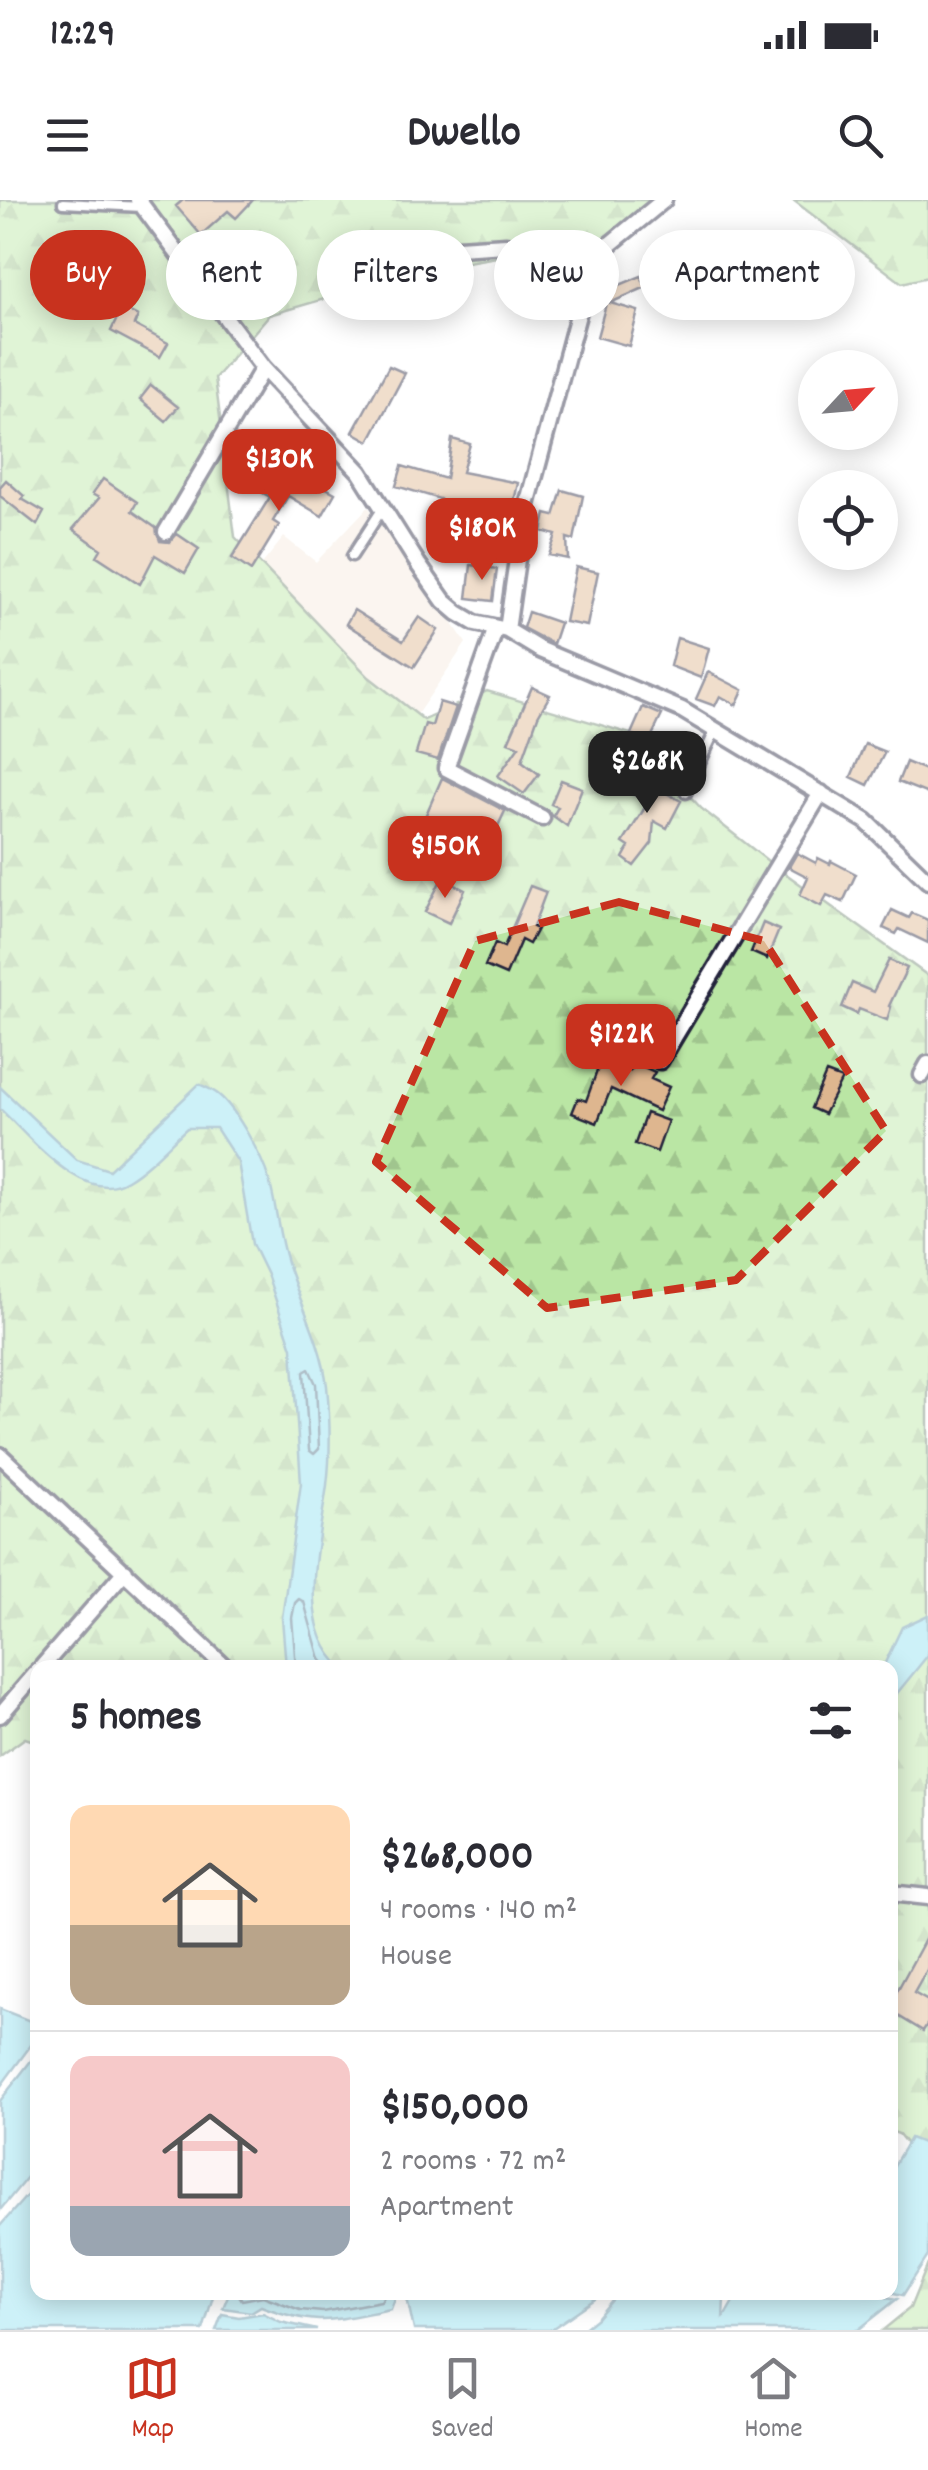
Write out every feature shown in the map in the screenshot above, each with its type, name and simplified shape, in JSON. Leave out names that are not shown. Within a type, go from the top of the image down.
[{"type":"street","points":[[619,237],[664,200]]},
{"type":"street","points":[[140,204],[263,368],[360,472],[444,601],[476,623],[501,629],[540,650],[682,710],[866,821],[928,881]]},
{"type":"street","points":[[542,818],[446,768],[501,629],[522,524],[575,320]]},
{"type":"street","points":[[166,532],[263,368]]},
{"type":"street","points":[[660,1060],[821,793]]},
{"type":"street","points":[[0,1455],[218,1660]]},
{"type":"street","points":[[48,1660],[125,1572]]},
{"type":"street","points":[[3,1707],[30,1679]]},
{"type":"street","points":[[898,1894],[928,1897]]},
{"type":"lane","points":[[63,203],[140,204]]},
{"type":"lane","points":[[352,556],[383,508]]},
{"type":"lane","points":[[686,792],[715,731]]},
{"type":"highlighted area","points":[[619,902],[764,941],[886,1131],[736,1280],[547,1308],[376,1162],[475,941]]},
{"type":"shaded area","points":[[368,507],[466,643],[409,726],[238,594],[284,537],[316,562]]},
{"type":"green space","points":[[0,200],[674,200],[617,230],[494,230],[494,257],[474,261],[474,230],[317,230],[317,301],[297,307],[297,230],[166,230],[166,320],[265,320],[215,378],[235,537],[369,677],[424,720],[487,691],[631,734],[702,809],[928,976],[928,2171],[898,2134],[898,1660],[30,1660],[30,1740],[25,1738],[0,1756]]},
{"type":"green space","points":[[793,200],[928,200],[928,277],[902,283],[855,247],[855,230],[832,230]]},
{"type":"green space","points":[[928,2264],[928,2330],[883,2330],[910,2308]]},
{"type":"water","points":[[199,1084],[226,1102],[261,1159],[272,1190],[287,1262],[316,1339],[327,1386],[329,1461],[316,1556],[314,1605],[318,1629],[336,1660],[285,1660],[282,1618],[301,1483],[292,1348],[268,1277],[252,1244],[238,1162],[216,1128],[187,1128],[127,1180],[110,1186],[93,1184],[58,1165],[0,1109],[0,1087],[77,1160],[109,1170]]},
{"type":"water","points":[[928,1615],[928,1655],[898,1692],[898,1660],[886,1660],[902,1627]]},
{"type":"water","points":[[0,2009],[30,2021],[30,2046],[0,2087]]},
{"type":"water","points":[[30,2062],[30,2174],[0,2210],[0,2101]]},
{"type":"water","points":[[910,2138],[928,2145],[928,2256],[903,2295],[898,2294],[898,2158]]},
{"type":"water","points":[[30,2192],[30,2300],[212,2300],[203,2330],[0,2330],[0,2226]]},
{"type":"water","points":[[226,2300],[394,2300],[391,2309],[326,2320],[261,2306],[251,2312],[223,2308]]},
{"type":"water","points":[[408,2300],[594,2300],[550,2330],[414,2330]]},
{"type":"water","points":[[612,2300],[724,2300],[723,2319],[734,2300],[896,2300],[858,2330],[582,2330]]},
{"type":"water","points":[[263,2313],[281,2322],[317,2330],[216,2330],[222,2314],[239,2317]]},
{"type":"building","points":[[183,200],[253,200],[236,218],[228,211],[207,230],[197,230],[176,206]]},
{"type":"building","points":[[639,277],[639,290],[619,299],[619,285]]},
{"type":"building","points":[[619,306],[638,311],[629,346],[597,337],[602,320],[619,320]]},
{"type":"building","points":[[116,320],[136,320],[134,325],[168,343],[160,357],[111,331]]},
{"type":"building","points":[[389,366],[405,373],[369,441],[353,432]]},
{"type":"building","points":[[151,385],[178,407],[166,421],[140,399]]},
{"type":"building","points":[[452,439],[470,444],[462,472],[518,483],[510,520],[468,511],[459,547],[430,539],[440,499],[396,486],[402,466],[446,479]]},
{"type":"building","points":[[277,470],[311,490],[315,482],[335,493],[322,516],[288,496],[273,521],[279,525],[251,571],[232,558],[270,497],[263,493]]},
{"type":"building","points":[[103,479],[137,502],[132,511],[156,528],[160,541],[170,542],[177,534],[199,549],[185,573],[155,555],[140,584],[97,556],[101,549],[73,529],[99,498],[92,494]]},
{"type":"building","points":[[6,480],[24,496],[22,499],[44,512],[37,525],[0,496],[0,487]]},
{"type":"building","points":[[562,490],[583,496],[574,540],[567,538],[568,559],[549,555],[556,535],[542,531],[546,514],[554,516]]},
{"type":"building","points":[[471,565],[497,569],[493,601],[467,598]]},
{"type":"building","points":[[576,567],[598,572],[587,626],[565,622]]},
{"type":"building","points":[[354,610],[403,641],[419,617],[438,630],[414,667],[346,624]]},
{"type":"building","points":[[528,612],[560,623],[553,644],[523,628]]},
{"type":"building","points":[[677,638],[709,648],[701,678],[670,666]]},
{"type":"building","points":[[708,672],[743,690],[736,705],[720,696],[715,706],[696,699]]},
{"type":"building","points":[[532,687],[550,695],[522,761],[539,774],[524,794],[498,776],[519,746],[508,742]]},
{"type":"building","points":[[439,702],[456,707],[438,760],[416,754],[425,724],[432,726]]},
{"type":"building","points":[[643,707],[662,715],[649,742],[631,734]]},
{"type":"building","points":[[865,744],[885,752],[868,785],[851,777]]},
{"type":"building","points":[[906,762],[928,771],[928,794],[898,782]]},
{"type":"building","points":[[629,773],[681,801],[667,828],[654,821],[652,843],[634,866],[623,858],[629,847],[623,843],[649,801],[622,790]]},
{"type":"building","points":[[442,778],[505,811],[491,841],[463,828],[460,834],[456,833],[438,866],[410,851],[427,820],[424,819]]},
{"type":"building","points":[[561,780],[582,788],[567,826],[553,816],[558,807],[551,804]]},
{"type":"building","points":[[797,853],[816,863],[818,858],[830,864],[831,861],[856,874],[843,902],[827,895],[821,906],[800,895],[808,877],[789,867]]},
{"type":"building","points":[[442,878],[465,890],[449,923],[425,912]]},
{"type":"building","points":[[530,886],[546,892],[533,927],[537,929],[529,944],[521,940],[506,975],[485,966],[495,943],[504,947]]},
{"type":"building","points":[[892,910],[909,918],[912,913],[928,920],[928,943],[899,929],[896,934],[883,928]]},
{"type":"building","points":[[763,923],[779,930],[767,959],[751,952]]},
{"type":"building","points":[[889,960],[907,968],[889,1006],[887,1020],[842,1007],[852,983],[873,992]]},
{"type":"building","points":[[601,1060],[630,1071],[633,1062],[655,1072],[651,1079],[669,1087],[658,1111],[611,1089],[597,1123],[572,1113],[578,1098],[586,1101]]},
{"type":"building","points":[[826,1073],[842,1079],[824,1114],[811,1108]]},
{"type":"building","points":[[646,1113],[668,1121],[657,1152],[635,1144]]},
{"type":"building","points":[[928,1934],[928,1968],[914,1993],[928,2001],[928,2023],[923,2031],[898,2016],[898,1989]]}]
